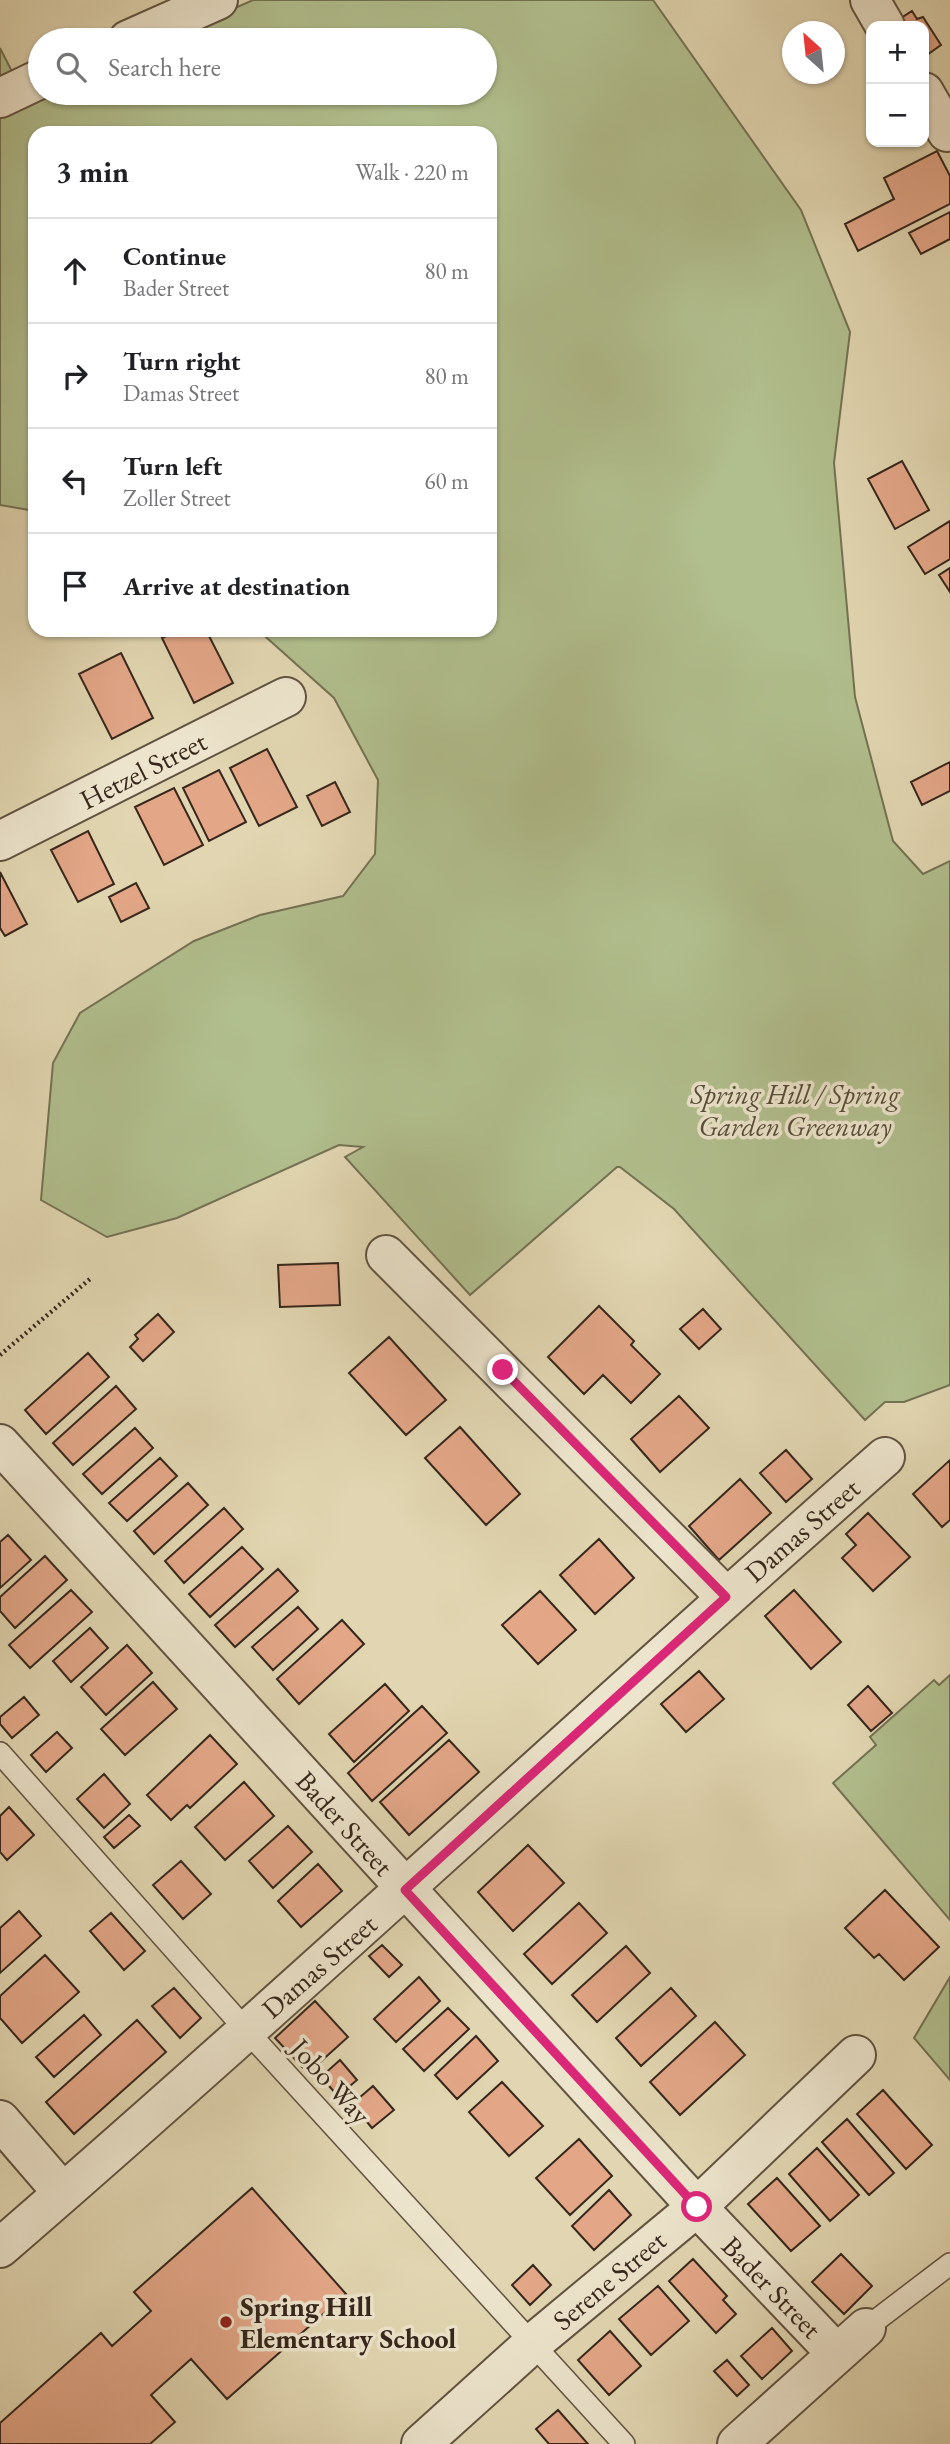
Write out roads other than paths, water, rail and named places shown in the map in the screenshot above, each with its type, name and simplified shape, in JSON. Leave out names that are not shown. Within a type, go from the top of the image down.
[{"type":"street","points":[[155,28],[218,0]]},
{"type":"street","points":[[870,0],[882,21]]},
{"type":"street","points":[[0,98],[28,85]]},
{"type":"street","points":[[929,101],[947,132]]},
{"type":"street","name":"Hetzel Street","points":[[0,841],[286,697]]},
{"type":"street","points":[[386,1255],[726,1597]]},
{"type":"street","name":"Bader Street","points":[[0,1444],[405,1890],[697,2207],[837,2354]]},
{"type":"street","name":"Damas Street","points":[[0,2248],[405,1890],[884,1457]]},
{"type":"street","name":"Serene Street","points":[[421,2444],[532,2344],[697,2207],[856,2055]]},
{"type":"street","points":[[0,2120],[63,2193]]},
{"type":"street","points":[[737,2444],[866,2328]]},
{"type":"lane","name":"Jobo Way","points":[[0,1753],[246,2030],[624,2444]]},
{"type":"lane","points":[[866,2328],[950,2264]]},
{"type":"place","name":"Spring Hill Elementary School","points":[[226,2322]]},
{"type":"park label","name":"Spring Hill / Spring Garden Greenway","points":[[795,1110]]}]
